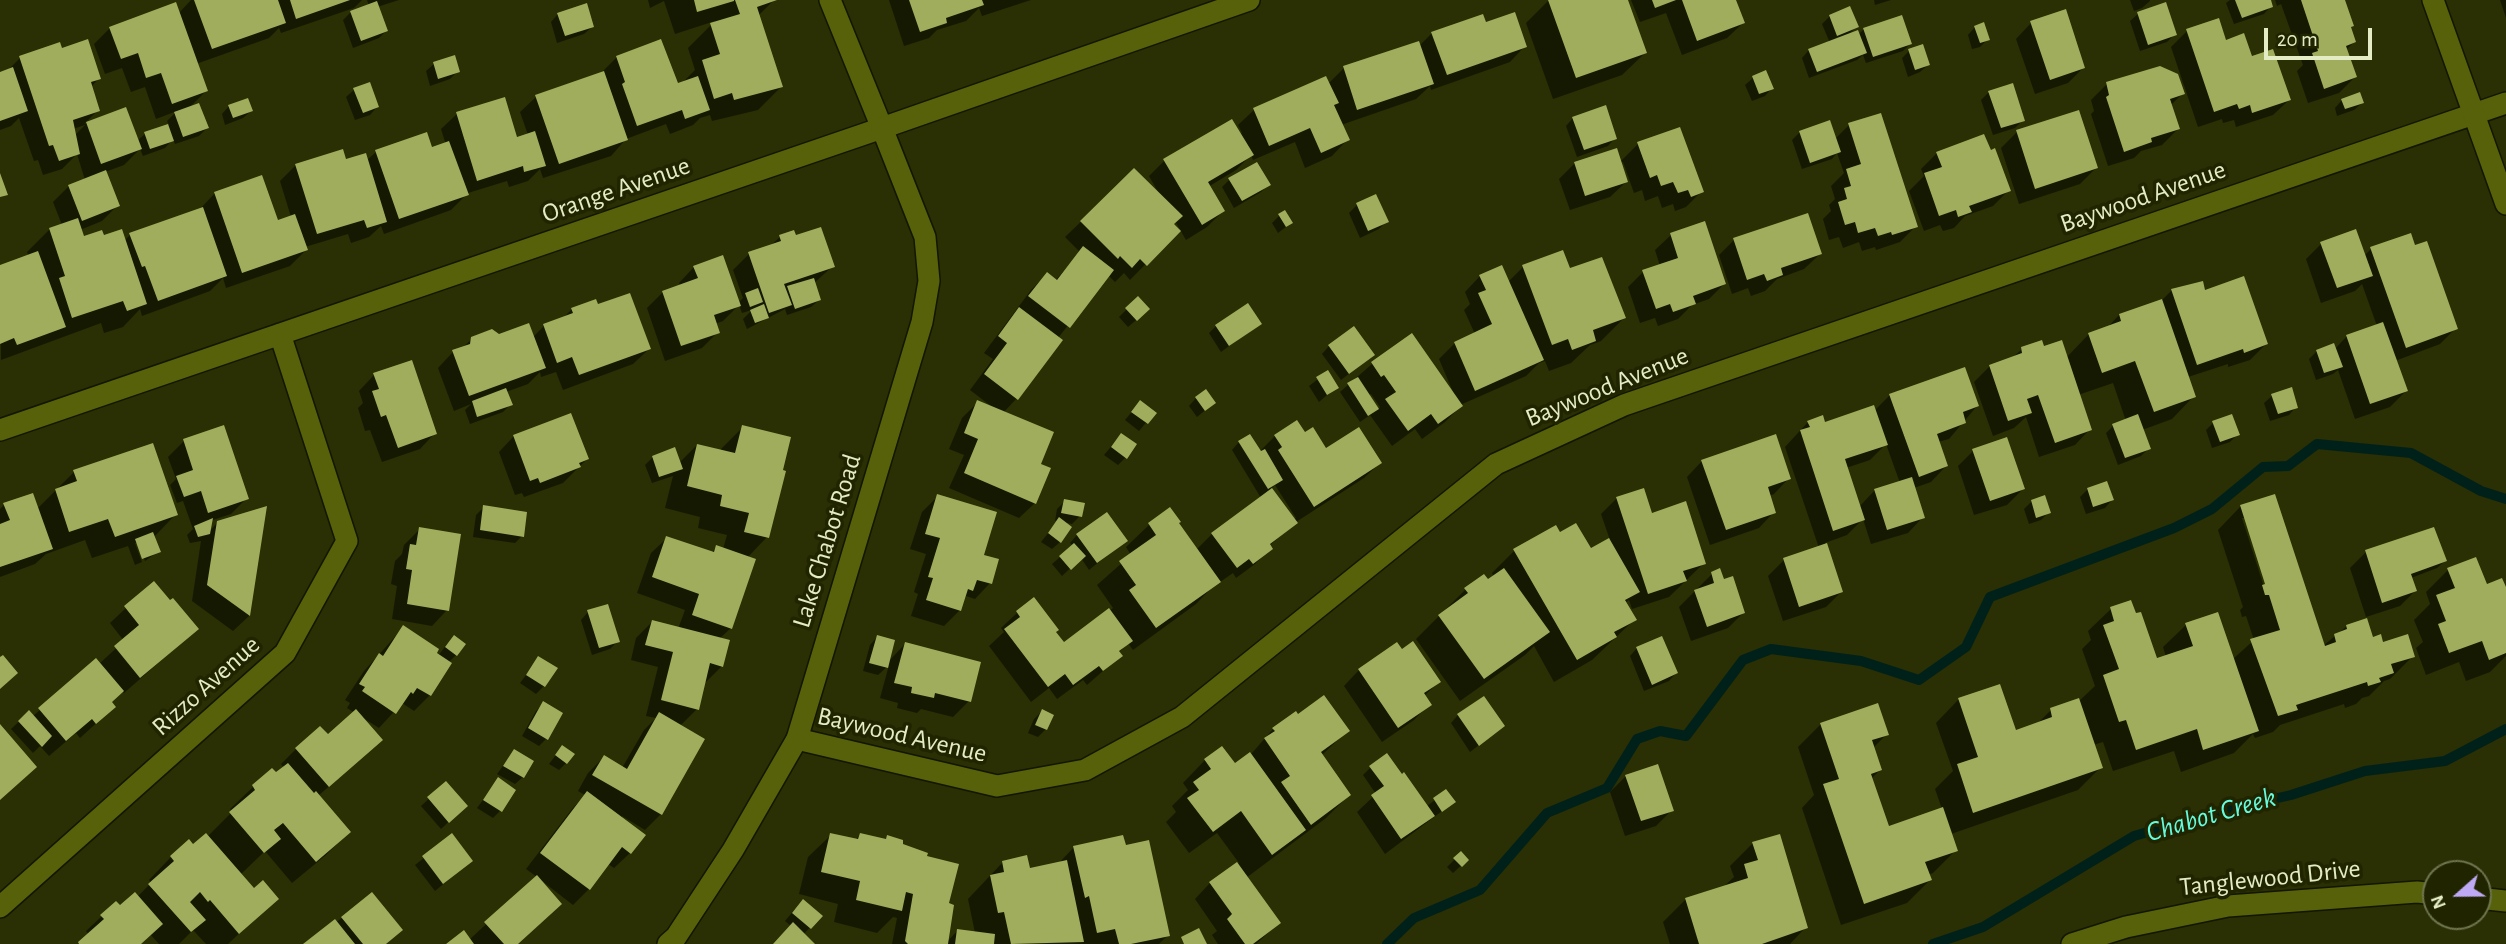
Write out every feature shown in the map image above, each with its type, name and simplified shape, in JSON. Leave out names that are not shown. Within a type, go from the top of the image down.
[{"type":"street","name":"Lake Chabot Road","points":[[668,944],[676,937],[733,850],[797,739],[922,322],[929,281],[925,237],[830,0]]},
{"type":"street","name":"Orange Avenue","points":[[0,430],[1249,0]]},
{"type":"street","points":[[2434,0],[2506,204]]},
{"type":"street","name":"Baywood Avenue","points":[[797,739],[997,786],[1085,770],[1182,717],[1496,464],[1624,405],[2506,103]]},
{"type":"street","name":"Rizzo Avenue","points":[[0,907],[285,653],[347,541],[280,334]]},
{"type":"street","name":"Tanglewood Drive","points":[[2072,944],[2126,927],[2228,906],[2422,893]]},
{"type":"building","points":[[194,0],[278,0],[286,23],[212,49]]},
{"type":"building","points":[[290,0],[350,0],[296,19]]},
{"type":"building","points":[[694,0],[734,0],[734,1],[697,12]]},
{"type":"building","points":[[735,0],[777,0],[757,7],[783,87],[734,100],[732,93],[714,99],[702,60],[720,54],[710,23],[740,14]]},
{"type":"building","points":[[909,0],[982,0],[984,5],[946,18],[947,23],[920,32]]},
{"type":"building","points":[[1548,0],[1628,0],[1647,53],[1576,78]]},
{"type":"building","points":[[1652,0],[1676,0],[1655,8]]},
{"type":"building","points":[[1682,0],[1736,0],[1745,23],[1697,41]]},
{"type":"building","points":[[2235,0],[2271,0],[2273,7],[2242,18]]},
{"type":"building","points":[[2301,0],[2345,0],[2354,26],[2351,27],[2356,42],[2346,46],[2357,77],[2324,89],[2312,53],[2318,51]]},
{"type":"building","points":[[377,1],[388,31],[361,41],[350,11]]},
{"type":"building","points":[[176,2],[208,91],[172,104],[161,73],[146,78],[138,53],[121,59],[109,27]]},
{"type":"building","points":[[2166,2],[2177,35],[2148,45],[2137,12]]},
{"type":"building","points":[[587,3],[594,27],[565,36],[557,13]]},
{"type":"building","points":[[1850,6],[1859,27],[1837,36],[1829,15]]},
{"type":"building","points":[[2066,9],[2085,68],[2050,80],[2030,21]]},
{"type":"building","points":[[1515,12],[1527,47],[1447,75],[1431,32],[1483,14],[1486,22]]},
{"type":"building","points":[[1902,15],[1912,44],[1873,57],[1863,28]]},
{"type":"building","points":[[2219,18],[2226,40],[2244,33],[2252,56],[2273,49],[2291,100],[2252,113],[2250,105],[2239,109],[2237,104],[2214,112],[2186,29]]},
{"type":"building","points":[[1984,22],[1990,40],[1980,43],[1974,26]]},
{"type":"building","points":[[1858,30],[1867,53],[1817,72],[1808,49]]},
{"type":"building","points":[[88,39],[101,79],[91,82],[100,111],[73,120],[80,154],[59,161],[53,145],[49,146],[19,56],[60,42],[62,48]]},
{"type":"building","points":[[661,39],[678,83],[698,76],[710,110],[685,119],[682,110],[637,126],[622,84],[625,82],[616,56]]},
{"type":"building","points":[[1419,41],[1434,84],[1357,110],[1343,66]]},
{"type":"building","points":[[1923,44],[1930,65],[1915,70],[1908,49]]},
{"type":"building","points":[[455,55],[460,72],[438,79],[433,62]]},
{"type":"building","points":[[2160,66],[2178,74],[2185,94],[2170,99],[2180,129],[2151,138],[2152,142],[2124,152],[2106,97],[2109,95],[2106,82]]},
{"type":"building","points":[[13,67],[28,111],[0,121],[0,72]]},
{"type":"building","points":[[1766,70],[1774,89],[1759,94],[1752,76]]},
{"type":"building","points":[[604,71],[628,140],[559,164],[535,95]]},
{"type":"building","points":[[1326,76],[1339,103],[1334,105],[1350,140],[1321,153],[1310,128],[1269,146],[1253,108]]},
{"type":"building","points":[[370,82],[379,107],[363,113],[353,88]]},
{"type":"building","points":[[2013,83],[2025,121],[2001,128],[1988,91]]},
{"type":"building","points":[[2360,92],[2364,103],[2345,109],[2341,99]]},
{"type":"building","points":[[505,97],[517,137],[535,131],[546,166],[524,172],[523,166],[477,181],[456,112]]},
{"type":"building","points":[[248,98],[253,111],[233,118],[228,105]]},
{"type":"building","points":[[199,103],[209,128],[183,137],[174,112]]},
{"type":"building","points":[[1606,105],[1617,139],[1584,150],[1572,117]]},
{"type":"building","points":[[126,107],[142,149],[101,164],[86,122]]},
{"type":"building","points":[[2079,110],[2098,168],[2035,189],[2016,130]]},
{"type":"building","points":[[1881,113],[1918,227],[1878,236],[1875,228],[1858,233],[1855,222],[1845,225],[1838,202],[1847,199],[1844,188],[1851,186],[1846,169],[1861,164],[1848,123]]},
{"type":"building","points":[[1232,119],[1254,155],[1208,182],[1225,211],[1202,225],[1163,159]]},
{"type":"building","points":[[1830,120],[1841,152],[1810,163],[1799,131]]},
{"type":"building","points":[[168,124],[174,141],[150,149],[144,132]]},
{"type":"building","points":[[1680,127],[1704,192],[1691,197],[1688,190],[1678,193],[1673,182],[1661,186],[1657,175],[1650,178],[1637,142]]},
{"type":"building","points":[[427,132],[432,147],[449,141],[469,195],[399,219],[375,150]]},
{"type":"building","points":[[1984,134],[1991,150],[1995,148],[2011,191],[1969,206],[1972,212],[1958,217],[1956,210],[1939,216],[1924,173],[1942,167],[1936,152]]},
{"type":"building","points":[[1617,148],[1628,182],[1585,196],[1574,162]]},
{"type":"building","points":[[343,149],[346,159],[366,153],[387,222],[367,228],[364,220],[317,234],[295,164]]},
{"type":"building","points":[[1257,162],[1271,185],[1242,201],[1228,178]]},
{"type":"building","points":[[1134,168],[1183,216],[1174,224],[1181,231],[1147,266],[1140,259],[1132,268],[1120,256],[1118,259],[1080,221]]},
{"type":"building","points":[[106,170],[120,206],[82,221],[68,185]]},
{"type":"building","points":[[0,173],[8,195],[0,197]]},
{"type":"building","points":[[262,175],[278,220],[295,214],[308,250],[242,273],[214,192]]},
{"type":"building","points":[[1376,194],[1389,222],[1368,231],[1356,203]]},
{"type":"building","points":[[203,207],[227,276],[158,301],[129,233]]},
{"type":"building","points":[[1285,210],[1293,223],[1286,227],[1278,214]]},
{"type":"building","points":[[1808,213],[1822,254],[1781,268],[1783,275],[1767,281],[1764,274],[1747,280],[1733,238]]},
{"type":"building","points":[[78,218],[84,236],[102,230],[104,235],[122,229],[147,304],[127,311],[123,301],[72,318],[59,278],[65,276],[49,228]]},
{"type":"building","points":[[1705,221],[1726,284],[1693,296],[1696,304],[1673,312],[1670,304],[1656,309],[1642,270],[1678,258],[1670,233]]},
{"type":"building","points":[[821,227],[835,267],[784,284],[792,305],[769,313],[748,252],[781,241],[779,235],[794,230],[796,235]]},
{"type":"building","points":[[2356,229],[2373,276],[2337,288],[2320,242]]},
{"type":"building","points":[[2411,233],[2415,245],[2427,241],[2458,329],[2406,348],[2370,247]]},
{"type":"building","points":[[1083,246],[1114,270],[1070,328],[1028,296],[1047,272],[1057,280]]},
{"type":"building","points":[[1563,250],[1570,268],[1602,257],[1626,318],[1593,330],[1596,341],[1572,350],[1568,339],[1552,345],[1522,265]]},
{"type":"building","points":[[38,251],[66,327],[17,345],[14,338],[0,344],[0,265]]},
{"type":"building","points":[[723,255],[741,306],[714,315],[720,333],[681,346],[662,291],[698,278],[693,266]]},
{"type":"building","points":[[1502,265],[1544,360],[1475,391],[1454,342],[1492,324],[1478,293],[1486,290],[1479,275]]},
{"type":"building","points":[[2244,276],[2268,344],[2244,353],[2243,349],[2197,365],[2171,289],[2203,281],[2205,290]]},
{"type":"building","points":[[814,278],[821,300],[795,309],[787,286]]},
{"type":"building","points":[[758,288],[763,302],[750,307],[745,293]]},
{"type":"building","points":[[630,293],[651,349],[579,375],[572,357],[557,363],[543,324],[573,313],[571,308],[596,299],[598,304]]},
{"type":"building","points":[[1138,296],[1150,309],[1137,321],[1125,308]]},
{"type":"building","points":[[2162,299],[2196,397],[2154,412],[2135,361],[2102,373],[2088,333],[2121,321],[2119,314]]},
{"type":"building","points":[[1248,303],[1262,324],[1229,346],[1215,325]]},
{"type":"building","points":[[764,304],[769,318],[755,323],[750,310]]},
{"type":"building","points":[[1019,307],[1063,340],[1018,400],[984,374],[1007,343],[998,336]]},
{"type":"building","points":[[2383,322],[2408,391],[2370,404],[2346,335]]},
{"type":"building","points":[[529,323],[546,368],[469,396],[452,350],[470,344],[471,337],[492,329],[499,334]]},
{"type":"building","points":[[1354,326],[1375,355],[1349,374],[1328,345]]},
{"type":"building","points":[[1412,333],[1463,406],[1438,424],[1431,414],[1408,431],[1385,399],[1396,392],[1371,362]]},
{"type":"building","points":[[2042,340],[2044,346],[2062,340],[2092,430],[2055,443],[2038,395],[2027,399],[2032,413],[2008,421],[1989,365],[2022,353],[2021,347]]},
{"type":"building","points":[[2334,343],[2343,367],[2324,373],[2316,350]]},
{"type":"building","points":[[412,360],[437,434],[398,448],[386,415],[381,417],[372,391],[379,389],[373,373]]},
{"type":"building","points":[[1965,367],[1979,406],[1963,412],[1966,423],[1937,434],[1948,466],[1919,477],[1889,394]]},
{"type":"building","points":[[1328,370],[1339,388],[1327,395],[1316,377]]},
{"type":"building","points":[[1358,377],[1379,409],[1368,416],[1347,383]]},
{"type":"building","points":[[2292,387],[2298,408],[2278,414],[2271,394]]},
{"type":"building","points":[[506,388],[513,405],[477,417],[472,401]]},
{"type":"building","points":[[1206,389],[1216,403],[1205,411],[1195,397]]},
{"type":"building","points":[[977,400],[1054,432],[1041,464],[1051,468],[1036,504],[964,473],[978,439],[964,433]]},
{"type":"building","points":[[1140,400],[1157,413],[1148,424],[1131,412]]},
{"type":"building","points":[[1874,405],[1888,445],[1845,459],[1865,520],[1833,531],[1800,430],[1810,427],[1807,421],[1823,415],[1825,422]]},
{"type":"building","points":[[571,413],[589,459],[579,463],[581,467],[540,483],[538,478],[530,481],[513,435]]},
{"type":"building","points":[[2138,414],[2151,449],[2125,458],[2112,424]]},
{"type":"building","points":[[2232,414],[2240,435],[2220,442],[2212,421]]},
{"type":"building","points":[[1297,420],[1305,432],[1313,427],[1326,448],[1359,427],[1382,463],[1314,507],[1278,450],[1282,447],[1274,435]]},
{"type":"building","points":[[224,425],[249,499],[208,513],[201,491],[184,497],[176,476],[193,470],[183,439]]},
{"type":"building","points":[[742,425],[791,437],[783,470],[786,471],[769,538],[744,532],[749,513],[720,506],[722,495],[687,486],[697,444],[735,453]]},
{"type":"building","points":[[1121,433],[1137,444],[1127,459],[1111,447]]},
{"type":"building","points":[[1250,434],[1261,451],[1265,449],[1283,480],[1268,489],[1238,441]]},
{"type":"building","points":[[1776,434],[1791,479],[1768,487],[1776,513],[1726,530],[1701,460]]},
{"type":"building","points":[[2007,437],[2025,489],[1990,501],[1972,449]]},
{"type":"building","points":[[153,443],[178,515],[115,537],[108,519],[69,532],[55,489],[77,481],[73,470]]},
{"type":"building","points":[[675,447],[683,469],[659,477],[652,456]]},
{"type":"building","points":[[1912,477],[1925,518],[1887,530],[1874,489]]},
{"type":"building","points":[[2107,481],[2114,500],[2093,507],[2087,488]]},
{"type":"building","points":[[1272,488],[1298,523],[1270,544],[1273,549],[1253,564],[1249,559],[1237,568],[1211,533]]},
{"type":"building","points":[[1644,488],[1652,513],[1686,501],[1706,564],[1683,571],[1687,581],[1648,594],[1616,497]]},
{"type":"building","points":[[33,493],[53,549],[0,567],[0,524],[10,520],[3,503]]},
{"type":"building","points":[[937,494],[997,512],[984,555],[999,559],[992,584],[977,580],[973,591],[968,589],[961,611],[926,600],[933,578],[928,577],[940,538],[925,534]]},
{"type":"building","points":[[2275,494],[2325,646],[2336,642],[2334,634],[2347,629],[2346,625],[2367,618],[2373,637],[2381,634],[2383,642],[2408,634],[2415,657],[2391,664],[2394,673],[2379,678],[2381,682],[2368,686],[2367,682],[2296,705],[2298,710],[2278,716],[2250,639],[2280,630],[2269,595],[2265,595],[2262,585],[2265,584],[2240,505]]},
{"type":"building","points":[[2045,495],[2051,513],[2036,518],[2031,500]]},
{"type":"building","points":[[1064,499],[1085,503],[1082,517],[1061,513]]},
{"type":"building","points":[[483,505],[527,512],[524,537],[480,530]]},
{"type":"building","points":[[267,506],[250,616],[207,585],[217,521]]},
{"type":"building","points":[[1170,507],[1221,582],[1156,628],[1129,590],[1136,585],[1119,561],[1156,535],[1148,523]]},
{"type":"building","points":[[1107,512],[1128,541],[1097,563],[1076,534]]},
{"type":"building","points":[[1059,517],[1072,527],[1061,543],[1048,533]]},
{"type":"building","points":[[213,518],[210,534],[198,537],[194,526]]},
{"type":"building","points":[[1576,523],[1591,548],[1609,538],[1640,592],[1625,600],[1637,620],[1614,632],[1617,637],[1577,660],[1513,549],[1556,525],[1560,532]]},
{"type":"building","points":[[419,527],[461,534],[449,611],[407,604],[412,570],[406,569],[410,544],[416,545]]},
{"type":"building","points":[[2434,527],[2447,561],[2411,574],[2417,591],[2382,603],[2365,550]]},
{"type":"building","points":[[153,532],[161,552],[142,559],[135,539]]},
{"type":"building","points":[[666,536],[714,552],[716,545],[756,559],[732,629],[692,615],[699,594],[652,577]]},
{"type":"building","points":[[1074,543],[1086,556],[1071,570],[1059,556]]},
{"type":"building","points":[[1827,543],[1843,592],[1799,607],[1783,558]]},
{"type":"building","points":[[2476,557],[2487,584],[2502,578],[2506,587],[2506,653],[2489,660],[2482,641],[2449,653],[2438,624],[2446,621],[2436,595],[2455,588],[2447,568]]},
{"type":"building","points":[[1504,568],[1550,632],[1484,679],[1438,615],[1468,593],[1464,588],[1484,574],[1488,579]]},
{"type":"building","points":[[1720,568],[1724,579],[1733,576],[1745,613],[1707,627],[1694,590],[1714,583],[1711,572]]},
{"type":"building","points":[[154,581],[170,600],[173,598],[199,629],[140,678],[114,646],[139,625],[124,606]]},
{"type":"building","points":[[1034,597],[1059,630],[1056,632],[1064,642],[1109,608],[1133,641],[1119,651],[1123,656],[1103,671],[1099,666],[1073,685],[1065,674],[1048,687],[1004,629],[1020,617],[1016,611]]},
{"type":"building","points":[[2131,600],[2136,613],[2141,612],[2157,658],[2193,646],[2185,623],[2218,612],[2259,731],[2203,750],[2197,729],[2136,750],[2126,720],[2119,722],[2103,675],[2119,669],[2103,625],[2114,621],[2110,607]]},
{"type":"building","points":[[608,604],[620,642],[599,648],[587,610]]},
{"type":"building","points":[[652,620],[730,640],[723,667],[710,663],[699,710],[661,700],[673,652],[645,645]]},
{"type":"building","points":[[403,625],[439,649],[437,653],[452,663],[431,696],[417,688],[413,694],[411,692],[396,714],[362,691],[365,687],[359,684],[379,653],[383,656]]},
{"type":"building","points":[[454,635],[466,644],[457,656],[445,647]]},
{"type":"building","points":[[877,635],[895,640],[888,668],[869,663]]},
{"type":"building","points":[[1662,636],[1678,673],[1652,685],[1636,647]]},
{"type":"building","points":[[1413,641],[1441,682],[1424,693],[1432,705],[1398,728],[1358,669],[1397,642],[1402,649]]},
{"type":"building","points":[[905,642],[981,662],[971,702],[935,693],[934,698],[911,693],[912,687],[894,683]]},
{"type":"building","points":[[3,655],[18,673],[0,689],[0,657]]},
{"type":"building","points":[[538,656],[558,668],[545,687],[526,675]]},
{"type":"building","points":[[96,658],[124,691],[112,702],[116,707],[96,724],[92,719],[66,741],[38,708]]},
{"type":"building","points":[[2000,684],[2016,730],[2052,717],[2050,708],[2079,698],[2103,768],[1973,813],[1957,764],[1978,757],[1958,698]]},
{"type":"building","points":[[1324,695],[1350,731],[1321,752],[1351,795],[1311,825],[1281,782],[1290,776],[1264,738],[1275,731],[1272,728],[1296,711],[1298,714]]},
{"type":"building","points":[[1484,696],[1505,726],[1479,746],[1457,714]]},
{"type":"building","points":[[543,701],[563,713],[548,740],[528,728]]},
{"type":"building","points":[[1878,703],[1889,735],[1872,740],[1882,770],[1871,774],[1889,826],[1943,807],[1958,851],[1925,862],[1932,880],[1864,904],[1823,784],[1839,779],[1820,723]]},
{"type":"building","points":[[356,709],[383,740],[329,787],[295,748],[320,726],[328,734]]},
{"type":"building","points":[[1042,709],[1054,715],[1047,730],[1035,725]]},
{"type":"building","points":[[29,710],[52,736],[42,747],[18,721]]},
{"type":"building","points":[[659,712],[705,739],[662,815],[592,775],[604,755],[627,769]]},
{"type":"building","points":[[0,724],[37,767],[0,800]]},
{"type":"building","points":[[562,745],[575,754],[567,764],[555,755]]},
{"type":"building","points":[[1222,746],[1235,763],[1250,752],[1306,830],[1272,855],[1241,811],[1213,832],[1187,798],[1199,790],[1193,782],[1211,769],[1204,759]]},
{"type":"building","points":[[514,749],[534,761],[524,778],[503,766]]},
{"type":"building","points":[[1387,753],[1435,816],[1401,839],[1371,795],[1384,786],[1369,766]]},
{"type":"building","points":[[288,763],[351,832],[316,862],[283,823],[274,830],[281,839],[264,853],[229,812],[255,790],[252,785],[272,768],[276,772]]},
{"type":"building","points":[[1658,764],[1674,811],[1641,821],[1625,775]]},
{"type":"building","points":[[498,777],[516,790],[502,812],[483,800]]},
{"type":"building","points":[[446,781],[468,806],[449,823],[427,797]]},
{"type":"building","points":[[1446,789],[1456,802],[1442,812],[1433,798]]},
{"type":"building","points":[[587,791],[646,835],[631,854],[622,847],[590,890],[540,853]]},
{"type":"building","points":[[206,833],[254,888],[263,880],[279,899],[239,934],[200,892],[190,902],[206,920],[191,932],[148,884],[174,861],[170,856],[189,839],[193,844]]},
{"type":"building","points":[[452,833],[473,861],[443,884],[422,856]]},
{"type":"building","points":[[830,833],[858,839],[860,833],[886,839],[887,835],[928,853],[927,856],[959,864],[949,903],[954,905],[948,944],[908,944],[905,941],[913,894],[906,892],[902,911],[856,900],[860,881],[821,872]]},
{"type":"building","points":[[1780,834],[1808,928],[1762,944],[1699,944],[1685,898],[1748,878],[1744,864],[1758,860],[1752,842]]},
{"type":"building","points":[[1123,835],[1126,845],[1149,840],[1170,936],[1119,944],[1115,929],[1097,933],[1089,896],[1085,898],[1073,846]]},
{"type":"building","points":[[1461,851],[1469,860],[1462,867],[1453,858]]},
{"type":"building","points":[[1027,855],[1030,868],[1067,860],[1084,942],[1011,944],[1004,912],[998,913],[990,875],[1004,872],[1002,861]]},
{"type":"building","points":[[1237,862],[1281,923],[1253,944],[1245,944],[1227,919],[1232,914],[1209,882]]},
{"type":"building","points":[[537,875],[562,904],[518,944],[504,944],[484,922]]},
{"type":"building","points":[[135,892],[163,924],[141,944],[79,944],[78,942],[104,919],[100,915],[116,901],[120,905]]},
{"type":"building","points":[[372,892],[403,930],[386,944],[363,944],[341,917]]},
{"type":"building","points":[[803,899],[823,916],[811,929],[792,913]]},
{"type":"building","points":[[335,919],[355,944],[303,944]]},
{"type":"building","points":[[793,922],[815,944],[773,944]]},
{"type":"building","points":[[1199,928],[1207,944],[1184,944],[1181,937]]},
{"type":"building","points":[[957,929],[995,934],[994,944],[955,944]]},
{"type":"building","points":[[464,930],[474,944],[446,944]]},
{"type":"waterway","points":[[1387,944],[1414,918],[1480,890],[1547,813],[1607,788],[1637,739],[1660,731],[1686,736],[1743,660],[1771,649],[1861,661],[1919,680],[1966,647],[1990,597],[2174,528],[2212,509],[2263,467],[2288,466],[2317,444],[2411,453],[2481,491],[2506,499]]},
{"type":"waterway","name":"Chabot Creek","points":[[1933,944],[1983,927],[2134,836],[2217,812],[2291,795],[2365,771],[2445,761],[2506,729]]}]
